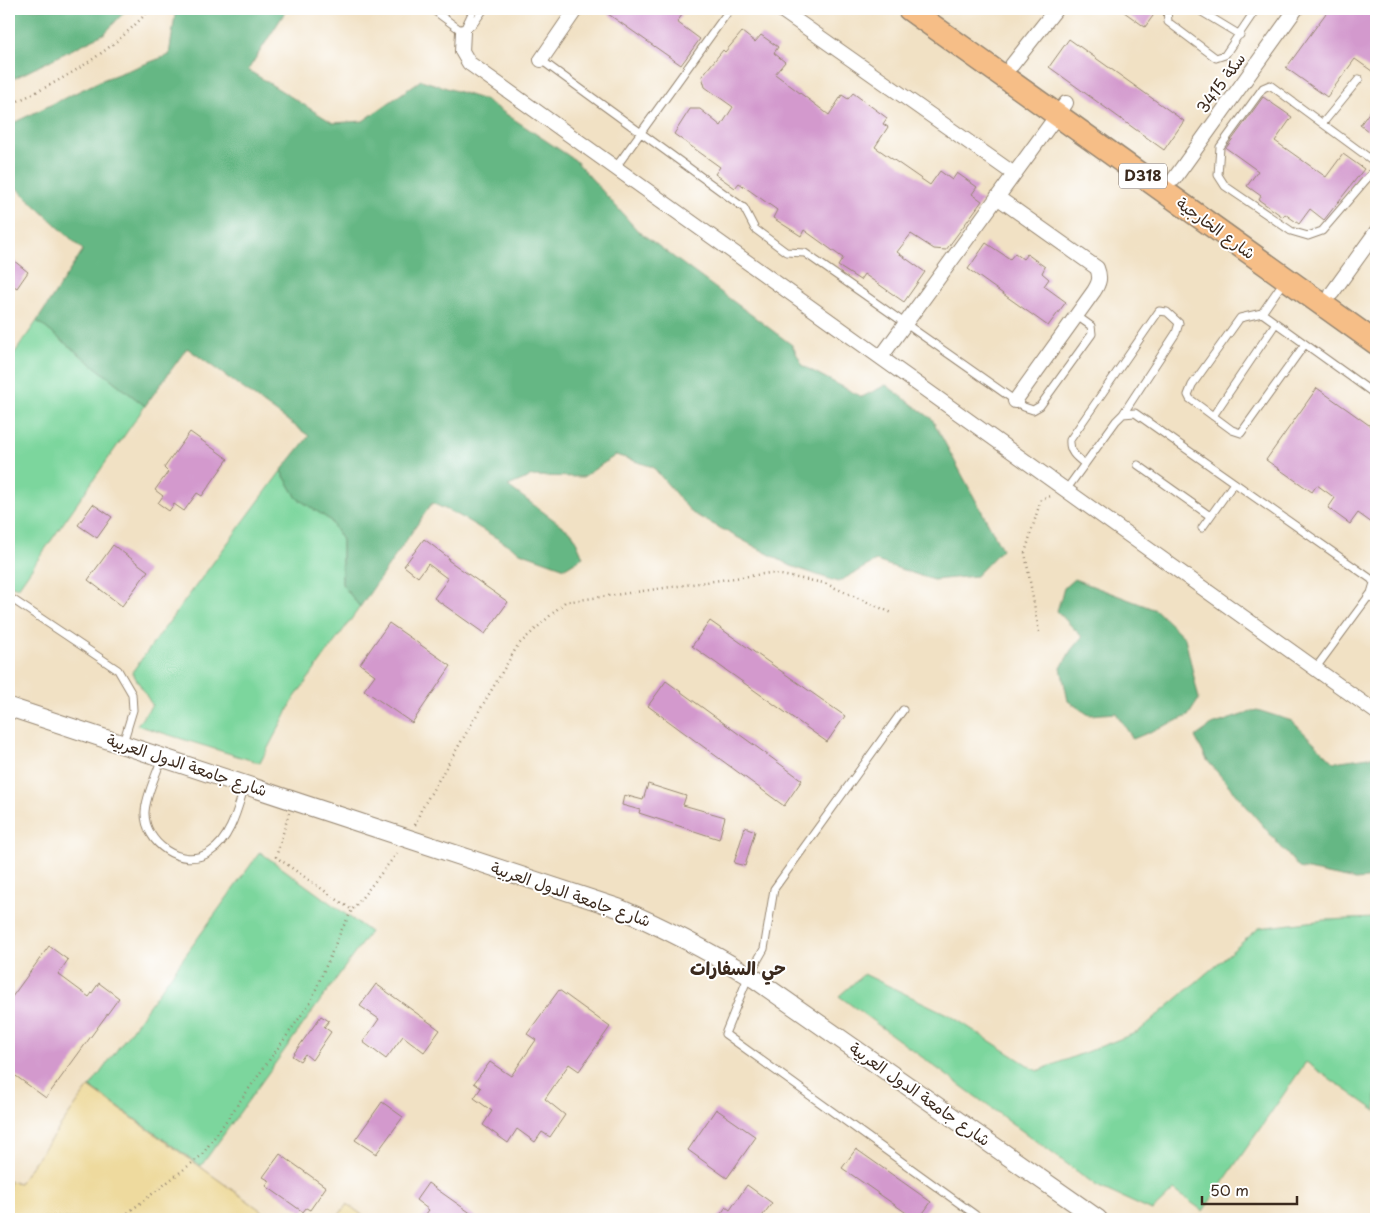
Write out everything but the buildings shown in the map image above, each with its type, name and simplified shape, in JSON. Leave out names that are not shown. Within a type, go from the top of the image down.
[{"type":"main road","name":"شارع الخارجية","points":[[909,9],[1055,107],[1174,179],[1376,324]]},
{"type":"main road","points":[[933,9],[1012,65],[1015,74],[1055,107]]},
{"type":"main road","points":[[962,46],[974,49],[1002,66],[1012,65]]},
{"type":"main road","name":"شارع الخارجية","points":[[1055,107],[1107,150],[1376,343]]},
{"type":"main road","points":[[1107,150],[1123,152],[1162,177],[1174,179],[1179,189],[1205,210],[1213,226]]},
{"type":"main road","points":[[1231,239],[1250,244],[1317,290],[1332,293],[1340,306],[1376,332]]},
{"type":"street","points":[[541,60],[576,9]]},
{"type":"street","points":[[780,9],[1014,174]]},
{"type":"street","points":[[1012,65],[1056,9]]},
{"type":"street","name":"سكة 3415","points":[[1174,179],[1296,9]]},
{"type":"street","points":[[463,32],[462,51],[469,63],[1376,712]]},
{"type":"street","points":[[881,357],[1014,174],[1055,107]]},
{"type":"street","points":[[997,198],[1097,268],[1100,275],[1099,283],[1077,316],[1015,401]]},
{"type":"street","points":[[1332,293],[1376,232]]},
{"type":"street","name":"شارع جامعة الدول العربية","points":[[9,707],[618,908],[689,940],[748,975],[806,1013],[1098,1219]]},
{"type":"lane","points":[[434,9],[463,32]]},
{"type":"lane","points":[[463,32],[474,9]]},
{"type":"lane","points":[[463,32],[474,23],[484,9]]},
{"type":"lane","points":[[616,167],[730,9]]},
{"type":"lane","points":[[1168,9],[1168,22],[1216,58],[1225,55],[1256,9]]},
{"type":"lane","points":[[1197,9],[1240,35]]},
{"type":"lane","points":[[541,60],[642,131],[744,208],[755,229],[786,252],[805,253],[1024,407],[1034,410],[1040,406],[1092,334],[1091,326],[1077,316]]},
{"type":"lane","points":[[1323,122],[1359,79]]},
{"type":"lane","points":[[1376,163],[1279,89],[1270,85],[1263,88],[1220,147],[1218,174],[1225,186],[1291,231],[1308,236],[1322,231],[1376,168]]},
{"type":"lane","points":[[1286,278],[1262,313],[1240,318],[1189,391],[1190,399],[1241,433],[1305,344]]},
{"type":"lane","points":[[1066,490],[1123,414],[1176,333],[1179,323],[1167,312],[1160,311],[1070,440],[1070,446],[1074,455],[1085,464]]},
{"type":"lane","points":[[1262,313],[1376,395]]},
{"type":"lane","points":[[1213,416],[1276,324]]},
{"type":"lane","points":[[1123,414],[1135,413],[1371,579],[1374,587],[1369,596],[1315,669]]},
{"type":"lane","points":[[1138,465],[1210,516]]},
{"type":"lane","points":[[1202,528],[1234,483]]},
{"type":"lane","points":[[1369,596],[1376,601]]},
{"type":"lane","points":[[9,597],[118,670],[132,694],[133,710],[123,744]]},
{"type":"lane","points":[[903,710],[774,889],[764,949],[748,975],[725,1034],[981,1219]]},
{"type":"lane","points":[[163,757],[145,813],[152,838],[160,846],[182,857],[196,858],[210,852],[222,840],[232,822],[245,784]]},
{"type":"path","points":[[9,105],[79,69],[114,46],[150,9]]},
{"type":"path","points":[[1039,632],[1025,553],[1041,499],[1066,490]]},
{"type":"path","points":[[120,1219],[202,1156],[310,1003],[352,910],[409,838],[421,810],[518,645],[565,602],[770,573],[824,582],[892,613]]},
{"type":"path","points":[[293,800],[276,857],[352,910]]},
{"type":"green space","points":[[9,9],[127,9],[105,33],[9,81]]},
{"type":"green space","points":[[176,9],[287,9],[248,70],[333,123],[363,121],[421,80],[485,100],[575,160],[637,230],[792,345],[803,366],[862,397],[886,385],[932,419],[1002,549],[976,576],[933,580],[876,561],[838,582],[791,566],[692,513],[653,467],[616,455],[583,477],[532,476],[508,486],[573,534],[583,557],[565,568],[520,552],[458,515],[432,503],[360,607],[342,584],[342,540],[330,520],[297,498],[281,471],[309,436],[187,348],[145,406],[37,321],[83,250],[9,181],[9,125],[102,80],[169,55]]},
{"type":"green space","points":[[37,321],[145,406],[18,588],[9,585],[9,361]]},
{"type":"green space","points":[[281,471],[297,498],[330,520],[342,540],[342,584],[360,607],[295,697],[260,763],[137,725],[152,705],[132,672]]},
{"type":"green space","points":[[1074,579],[1156,610],[1185,638],[1199,699],[1188,716],[1133,739],[1116,713],[1089,715],[1068,701],[1061,668],[1071,650],[1082,637],[1057,611],[1064,588]]},
{"type":"green space","points":[[1257,710],[1292,721],[1334,762],[1376,756],[1376,878],[1356,880],[1299,868],[1207,760],[1195,737],[1212,725]]},
{"type":"green space","points":[[260,852],[370,932],[201,1166],[90,1087]]},
{"type":"green space","points":[[1376,918],[1376,1111],[1306,1062],[1203,1211],[1174,1190],[1152,1211],[1097,1186],[839,996],[864,974],[951,1016],[1037,1071],[1138,1032],[1259,928],[1325,920]]},
{"type":"sand","points":[[89,1087],[273,1219],[9,1219],[9,1181],[19,1183]]},
{"type":"sand","points":[[347,1204],[368,1219],[336,1219]]},
{"type":"district","name":"حي السفارات","points":[[738,969]]}]
